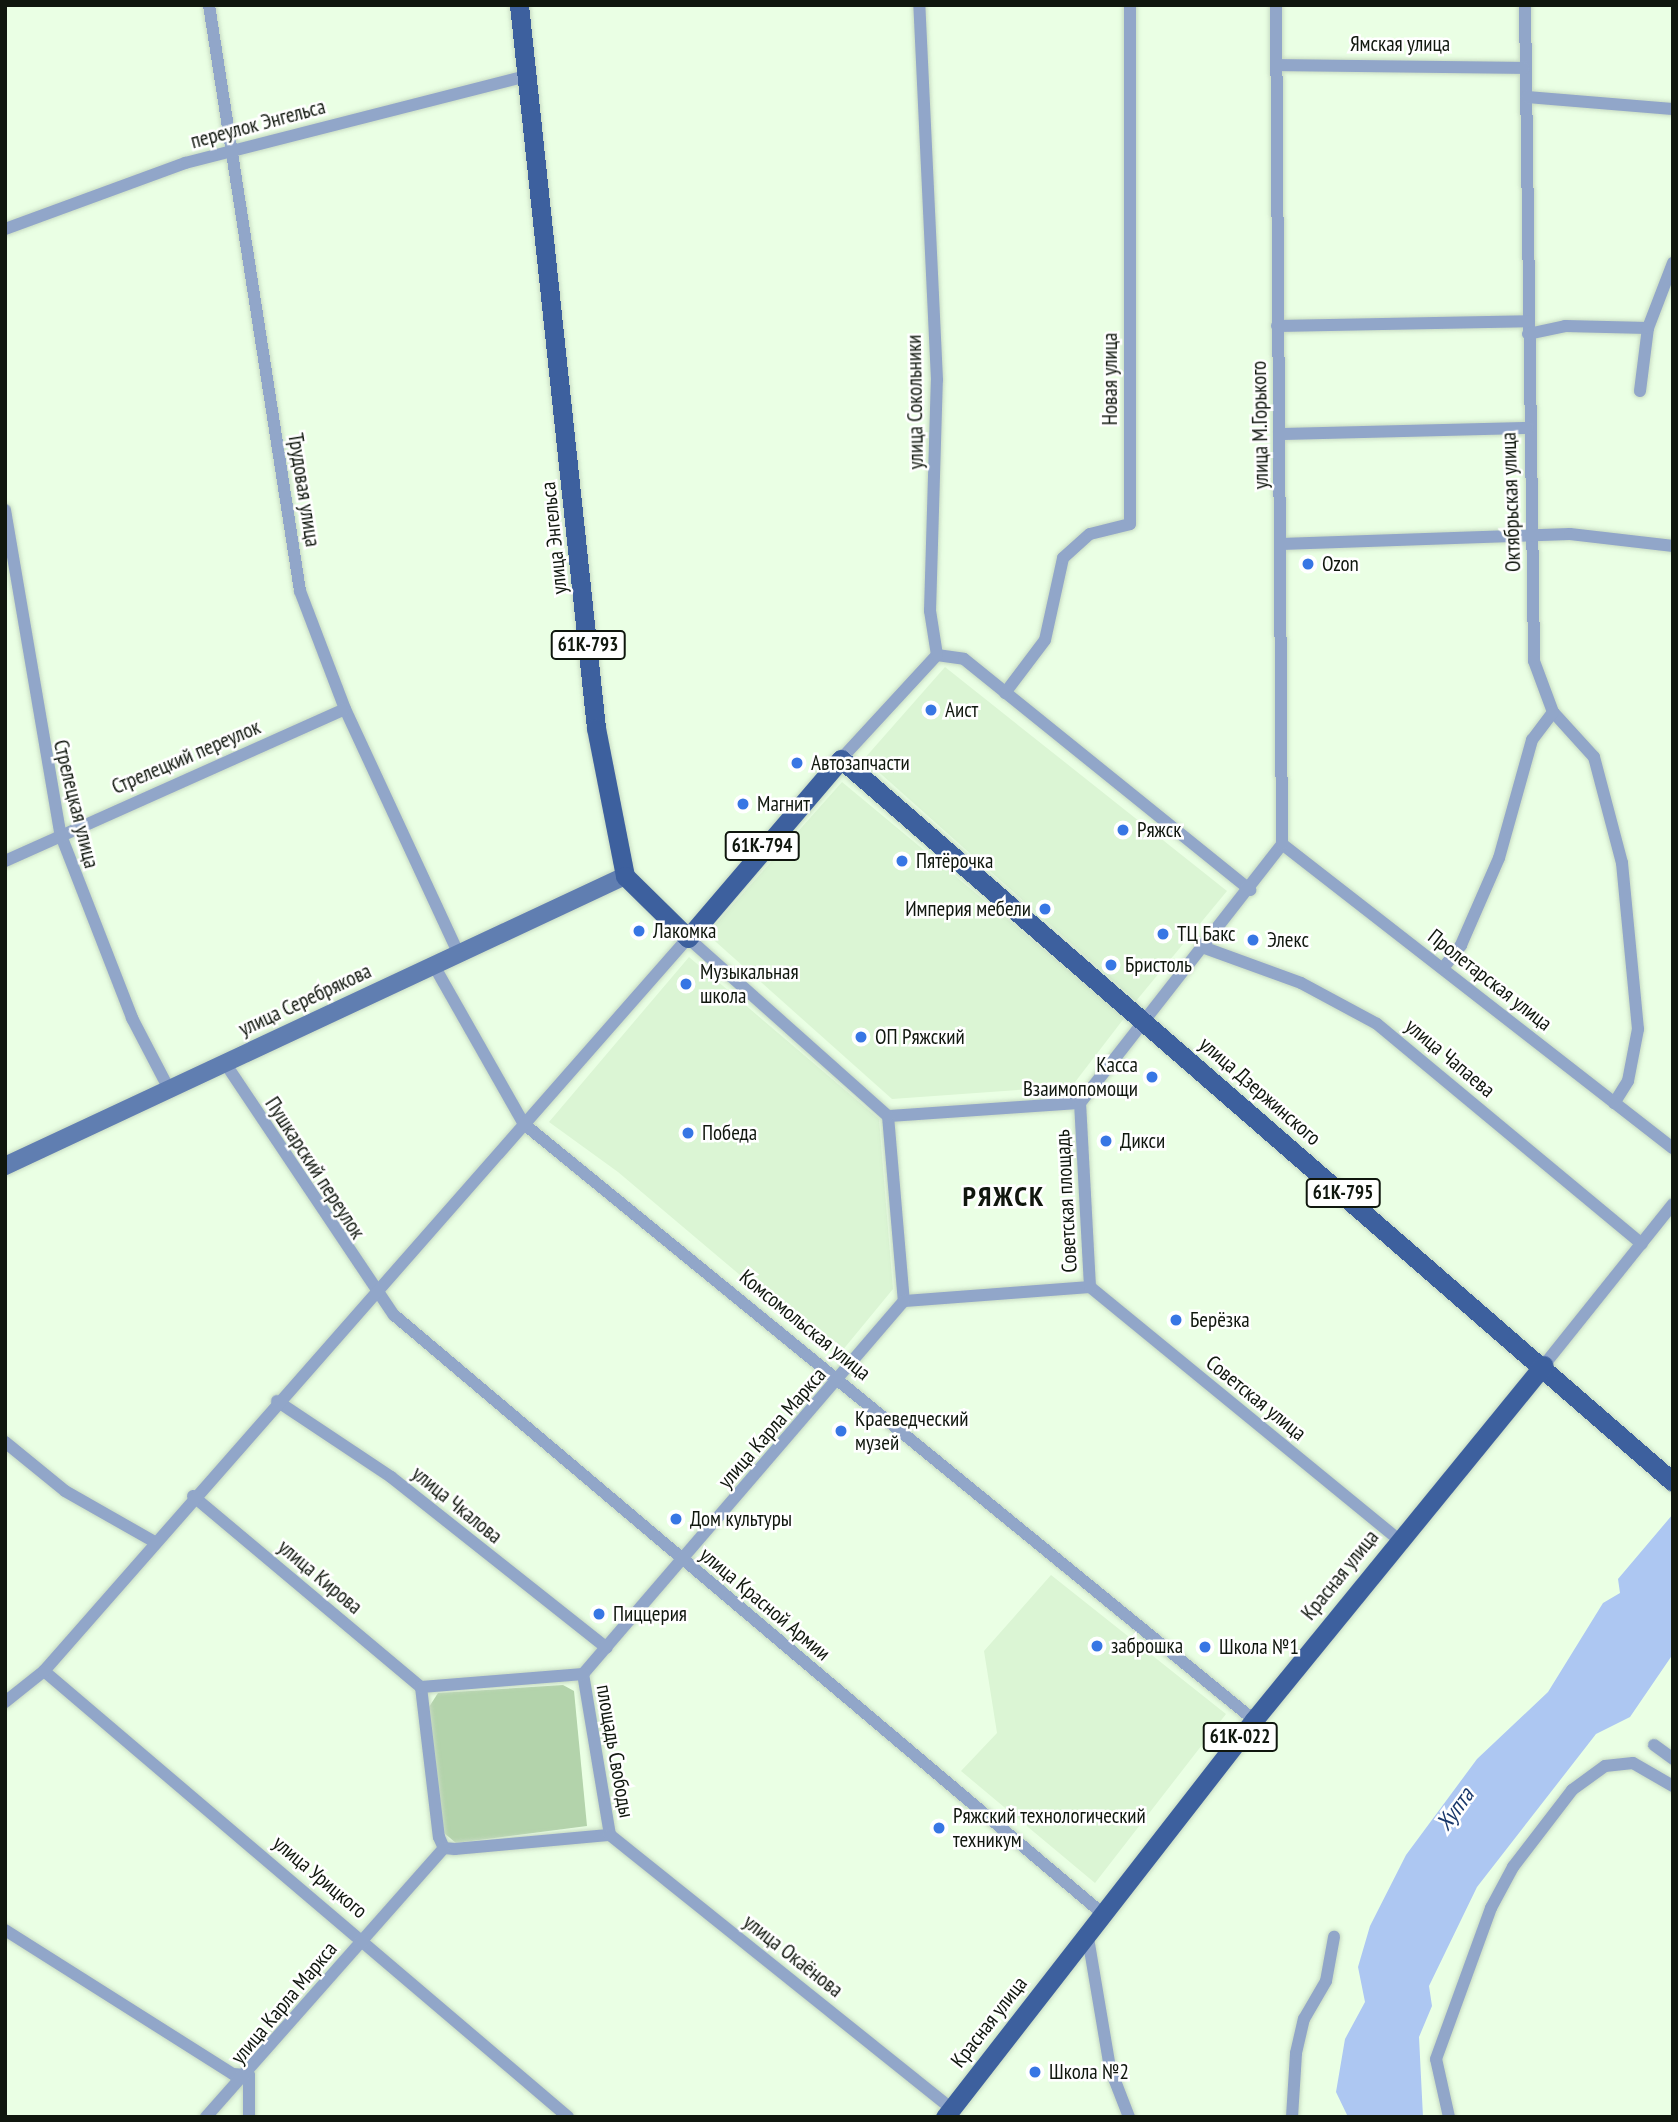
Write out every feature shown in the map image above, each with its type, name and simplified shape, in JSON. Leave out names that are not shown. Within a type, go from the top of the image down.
[{"type":"main road","name":"улица Энгельса","points":[[519,5],[596,729],[625,876]]},
{"type":"main road","name":"61К-794","points":[[688,938],[841,759]]},
{"type":"main road","name":"улица Дзержинского","points":[[841,759],[1544,1365],[1673,1482]]},
{"type":"main road","points":[[625,876],[688,938]]},
{"type":"main road","name":"улица Серебрякова","points":[[5,1166],[458,951],[625,876]]},
{"type":"main road","name":"Красная улица","points":[[948,2113],[1087,1932],[1398,1539],[1544,1365]]},
{"type":"street","name":"Трудовая улица","points":[[209,5],[300,591],[345,709],[458,951]]},
{"type":"street","name":"улица Сокольники","points":[[919,5],[937,380],[930,611],[937,655]]},
{"type":"street","name":"Новая улица","points":[[1005,693],[1045,640],[1063,558],[1090,534],[1130,524],[1130,5]]},
{"type":"street","name":"улица М.Горького","points":[[1276,5],[1282,844]]},
{"type":"street","name":"Октябрьская улица","points":[[1525,5],[1528,428],[1533,537],[1534,662],[1553,712]]},
{"type":"street","name":"Ямская улица","points":[[1277,65],[1524,68]]},
{"type":"street","name":"переулок Энгельса","points":[[5,229],[232,150],[527,76]]},
{"type":"street","points":[[1527,97],[1673,109]]},
{"type":"street","points":[[1640,391],[1648,328],[1673,263]]},
{"type":"street","points":[[1277,326],[1648,328]]},
{"type":"street","points":[[1279,434],[1528,428]]},
{"type":"street","name":"Стрелецкая улица","points":[[5,510],[60,832],[127,1007],[169,1089]]},
{"type":"street","points":[[1281,544],[1597,534],[1673,545]]},
{"type":"street","points":[[841,759],[937,655],[964,659],[1250,890]]},
{"type":"street","name":"Стрелецкий переулок","points":[[5,861],[60,832],[345,709]]},
{"type":"street","points":[[1444,967],[1461,945],[1499,858],[1532,740],[1553,712],[1594,757],[1622,863],[1639,1029],[1628,1081],[1614,1103]]},
{"type":"street","points":[[1080,1103],[1143,1020],[1205,948],[1282,844]]},
{"type":"street","name":"Пролетарская улица","points":[[1282,844],[1444,967],[1673,1148]]},
{"type":"street","points":[[5,1702],[44,1671],[153,1541],[688,938],[888,1116],[904,1301]]},
{"type":"street","name":"улица Чапаева","points":[[1205,948],[1301,983],[1377,1024],[1642,1244]]},
{"type":"street","points":[[433,964],[524,1124]]},
{"type":"street","name":"Пушкарский переулок","points":[[225,1063],[374,1293]]},
{"type":"street","name":"Советская площадь","points":[[888,1116],[1080,1103],[1090,1287],[904,1301]]},
{"type":"street","name":"Комсомольская улица","points":[[524,1124],[1254,1720]]},
{"type":"street","points":[[1544,1365],[1673,1204]]},
{"type":"street","name":"Советская улица","points":[[1090,1287],[1398,1539]]},
{"type":"street","name":"улица Красной Армии","points":[[374,1293],[682,1559],[1102,1913]]},
{"type":"street","name":"улица Карла Маркса","points":[[583,1674],[840,1380],[904,1301]]},
{"type":"street","name":"улица Чкалова","points":[[277,1401],[381,1469],[607,1648]]},
{"type":"street","points":[[5,1442],[65,1491],[153,1541]]},
{"type":"street","name":"улица Кирова","points":[[193,1496],[421,1687]]},
{"type":"street","name":"улица Урицкого","points":[[44,1671],[363,1938],[388,1967],[568,2117]]},
{"type":"street","name":"площадь Свободы","points":[[421,1687],[583,1674],[610,1835],[444,1848]]},
{"type":"street","points":[[421,1687],[444,1848]]},
{"type":"street","points":[[1654,1745],[1673,1759]]},
{"type":"street","points":[[1449,2117],[1437,2078],[1443,2035],[1491,1908],[1521,1856],[1572,1790],[1605,1766],[1633,1763],[1673,1786]]},
{"type":"street","name":"улица Окаёнова","points":[[610,1835],[948,2113]]},
{"type":"street","name":"улица Карла Маркса","points":[[206,2117],[249,2075],[363,1938],[444,1848]]},
{"type":"street","points":[[5,1930],[233,2074],[249,2075],[249,2117]]},
{"type":"street","points":[[1087,1932],[1110,2068],[1129,2117]]},
{"type":"street","points":[[1292,2117],[1296,2053],[1304,2019],[1326,1981],[1334,1937]]},
{"type":"shaded area","points":[[945,667],[1227,891],[1136,1001],[864,759]]},
{"type":"shaded area","points":[[842,782],[1125,1017],[1072,1086],[892,1099],[707,934]]},
{"type":"shaded area","points":[[689,957],[879,1119],[893,1289],[837,1357],[618,1172],[549,1122]]},
{"type":"shaded area","points":[[1051,1575],[1226,1714],[1095,1883],[961,1771],[997,1733],[984,1651]]},
{"type":"shaded area","points":[[563,1685],[574,1691],[587,1826],[456,1843],[444,1833],[429,1707],[438,1693]]},
{"type":"water","name":"Хупта","points":[[1673,1514],[1673,1654],[1630,1717],[1596,1734],[1477,1887],[1429,1986],[1432,2006],[1419,2037],[1423,2117],[1348,2117],[1336,2092],[1345,2039],[1365,2002],[1358,1967],[1370,1926],[1406,1855],[1477,1759],[1548,1692],[1603,1603],[1620,1593],[1618,1579]]},
{"type":"place","name":"Ozon","points":[[1308,564]]},
{"type":"place","name":"Аист","points":[[931,710]]},
{"type":"place","name":"Автозапчасти","points":[[797,763]]},
{"type":"place","name":"Магнит","points":[[743,804]]},
{"type":"place","name":"Ряжск","points":[[1123,830]]},
{"type":"place","name":"Пятёрочка","points":[[902,861]]},
{"type":"place","name":"Империя мебели","points":[[1045,909]]},
{"type":"place","name":"Лакомка","points":[[639,931]]},
{"type":"place","name":"ТЦ Бакс","points":[[1163,934]]},
{"type":"place","name":"Элекс","points":[[1253,940]]},
{"type":"place","name":"Бристоль","points":[[1111,965]]},
{"type":"place","name":"Музыкальная школа","points":[[686,984]]},
{"type":"place","name":"ОП Ряжский","points":[[861,1037]]},
{"type":"place","name":"Касса Взаимопомощи","points":[[1152,1077]]},
{"type":"place","name":"Победа","points":[[688,1133]]},
{"type":"place","name":"Дикси","points":[[1106,1141]]},
{"type":"place","name":"Берёзка","points":[[1176,1320]]},
{"type":"place","name":"Краеведческий музей","points":[[841,1431]]},
{"type":"place","name":"Дом культуры","points":[[676,1519]]},
{"type":"place","name":"Пиццерия","points":[[599,1614]]},
{"type":"place","name":"заброшка","points":[[1097,1646]]},
{"type":"place","name":"Школа №1","points":[[1205,1647]]},
{"type":"place","name":"Ряжский технологический техникум","points":[[939,1828]]},
{"type":"place","name":"Школа №2","points":[[1035,2072]]},
{"type":"district","name":"РЯЖСК","points":[[1004,1196]]}]
